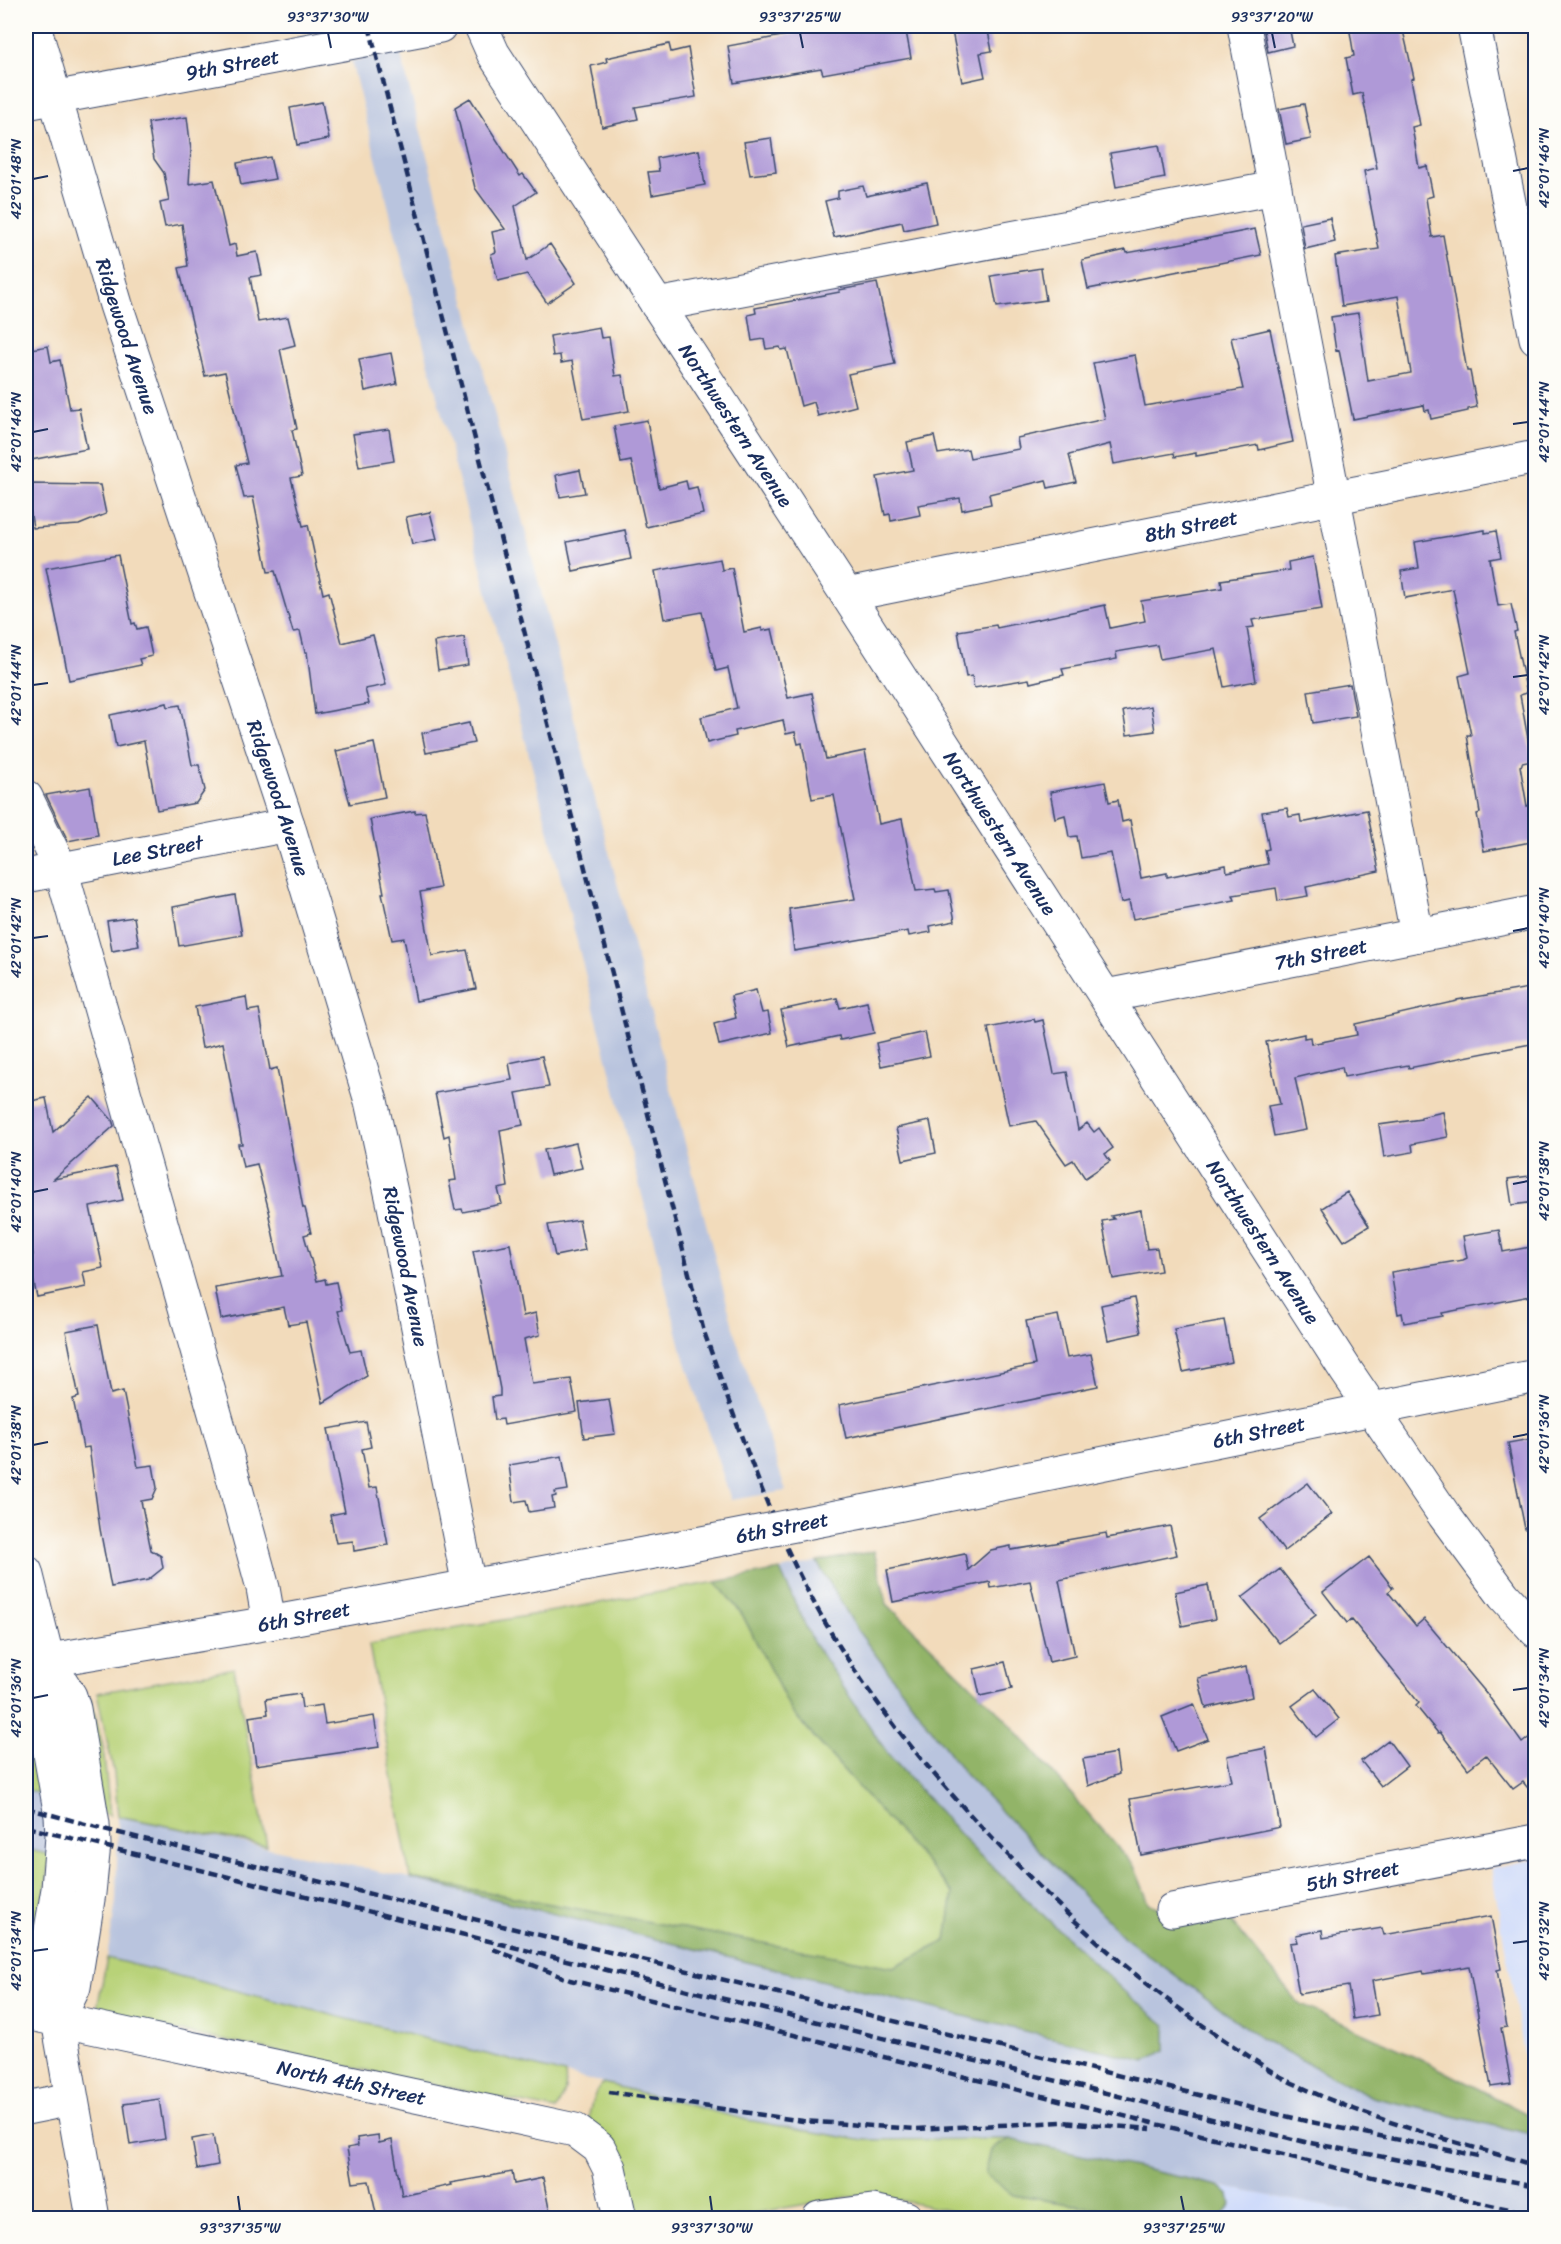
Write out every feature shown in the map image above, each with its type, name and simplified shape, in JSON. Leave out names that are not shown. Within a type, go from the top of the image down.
[{"type":"street","name":"Ridgewood Avenue","points":[[34,26],[40,100],[116,305],[288,825],[371,1101],[397,1218],[469,1586]]},
{"type":"street","name":"9th Street","points":[[40,100],[440,26]]},
{"type":"street","name":"Northwestern Avenue","points":[[481,26],[493,53],[847,595],[1085,967],[1372,1408],[1444,1515],[1504,1596],[1536,1631]]},
{"type":"street","points":[[1244,26],[1417,935]]},
{"type":"street","points":[[1474,26],[1536,338]]},
{"type":"street","points":[[657,305],[1275,188]]},
{"type":"street","name":"8th Street","points":[[847,595],[1536,457]]},
{"type":"street","points":[[26,797],[61,869],[263,1588],[269,1623]]},
{"type":"street","name":"Lee Street","points":[[26,876],[288,825]]},
{"type":"street","name":"7th Street","points":[[1106,996],[1536,912]]},
{"type":"street","name":"6th Street","points":[[37,1663],[676,1548],[1536,1376]]},
{"type":"street","points":[[26,1572],[41,1703],[59,1805],[62,1836],[58,1888],[42,1982],[58,2020],[93,2218]]},
{"type":"street","points":[[37,1663],[70,1696],[93,1824],[89,1893],[74,1987],[58,2020]]},
{"type":"street","name":"5th Street","points":[[1172,1910],[1536,1841]]},
{"type":"street","name":"North 4th Street","points":[[26,2013],[576,2130],[599,2148],[609,2168],[620,2218]]},
{"type":"street","points":[[26,2108],[71,2099]]},
{"type":"street","points":[[819,2218],[872,2211],[906,2218]]},
{"type":"shaded area","points":[[400,52],[736,1338],[786,1491],[731,1500],[681,1347],[351,61]]},
{"type":"shaded area","points":[[817,1562],[858,1631],[965,1774],[1124,1937],[1372,2097],[1535,2135],[1535,2218],[1387,2218],[1219,2186],[1009,2139],[859,2140],[747,2120],[107,1958],[116,1901],[118,1816],[410,1878],[1145,2061],[1166,2050],[1166,2025],[1128,1995],[971,1846],[888,1754],[813,1642],[780,1570]]},
{"type":"shaded area","points":[[26,1790],[48,1796],[51,1855],[26,1849]]},
{"type":"shaded area","points":[[1536,1859],[1535,2115],[1491,1868]]},
{"type":"shaded area","points":[[1219,2186],[1387,2218],[1211,2218]]},
{"type":"green space","points":[[874,1551],[887,1604],[1004,1717],[1134,1866],[1149,1903],[1191,1925],[1228,1918],[1299,2004],[1415,2056],[1535,2118],[1535,2135],[1372,2097],[1260,2038],[1124,1937],[965,1774],[858,1631],[817,1562]]},
{"type":"green space","points":[[780,1570],[813,1642],[888,1754],[971,1847],[1128,1995],[1166,2025],[1166,2050],[1145,2061],[410,1878],[893,1967],[946,1941],[953,1893],[792,1712],[742,1614],[716,1582]]},
{"type":"green space","points":[[716,1582],[742,1614],[792,1712],[953,1893],[946,1941],[893,1967],[410,1878],[369,1644]]},
{"type":"green space","points":[[26,1642],[48,1796],[26,1790]]},
{"type":"green space","points":[[234,1668],[267,1846],[118,1816],[114,1773],[97,1693]]},
{"type":"green space","points":[[91,1699],[103,1747],[110,1815],[103,1813],[85,1701]]},
{"type":"green space","points":[[26,1849],[51,1855],[32,1973],[26,1980]]},
{"type":"green space","points":[[107,1958],[565,2074],[564,2092],[556,2110],[106,2016],[97,2009]]},
{"type":"green space","points":[[603,2083],[747,2120],[859,2140],[1009,2139],[991,2150],[1013,2195],[1158,2218],[982,2218],[876,2195],[859,2195],[726,2218],[641,2218],[589,2124],[592,2102]]},
{"type":"green space","points":[[1009,2139],[1219,2186],[1229,2195],[1231,2204],[1220,2218],[1158,2218],[1013,2195],[985,2174],[991,2150]]},
{"type":"building","points":[[835,26],[905,26],[911,58],[823,74],[821,68],[734,83],[728,46]]},
{"type":"building","points":[[951,26],[987,26],[992,51],[980,53],[985,77],[962,82]]},
{"type":"building","points":[[1263,26],[1289,26],[1293,46],[1268,52]]},
{"type":"building","points":[[1349,26],[1402,26],[1414,78],[1411,79],[1420,125],[1412,127],[1419,168],[1427,166],[1433,196],[1426,198],[1432,237],[1443,235],[1467,371],[1470,371],[1477,407],[1468,409],[1468,411],[1431,419],[1429,410],[1425,411],[1424,405],[1353,419],[1339,350],[1336,351],[1331,317],[1358,313],[1368,381],[1411,373],[1398,296],[1342,306],[1335,256],[1379,249],[1364,171],[1377,168],[1362,93],[1353,95],[1346,58],[1354,56]]},
{"type":"building","points":[[669,44],[671,52],[688,48],[696,97],[635,107],[638,119],[602,127],[591,66],[607,62],[606,58]]},
{"type":"building","points":[[470,98],[520,176],[523,174],[536,192],[515,206],[527,260],[550,244],[576,283],[547,303],[527,274],[498,281],[491,254],[496,252],[492,232],[505,229],[475,188],[455,107]]},
{"type":"building","points":[[322,102],[329,139],[297,145],[290,108]]},
{"type":"building","points":[[1304,104],[1311,139],[1286,144],[1279,109]]},
{"type":"building","points":[[187,117],[191,150],[189,184],[214,180],[229,246],[235,244],[237,256],[257,252],[262,275],[250,277],[258,322],[288,317],[295,345],[280,349],[297,429],[292,430],[302,476],[291,478],[303,526],[308,525],[323,594],[329,592],[342,643],[373,635],[386,685],[365,689],[369,704],[315,714],[307,652],[305,652],[300,631],[293,632],[275,571],[268,572],[253,497],[244,498],[236,465],[247,463],[225,372],[205,376],[179,268],[188,266],[182,224],[165,227],[160,203],[169,201],[164,173],[154,159],[148,123]]},
{"type":"building","points":[[771,138],[776,172],[750,175],[744,142]]},
{"type":"building","points":[[1159,145],[1165,178],[1116,187],[1110,153]]},
{"type":"building","points":[[699,150],[705,185],[652,195],[648,172],[659,171],[657,158]]},
{"type":"building","points":[[270,157],[275,179],[241,185],[237,163]]},
{"type":"building","points":[[927,183],[936,223],[904,230],[902,222],[834,237],[825,201],[838,198],[838,191],[863,186],[866,196]]},
{"type":"building","points":[[1330,218],[1335,242],[1305,249],[1301,224]]},
{"type":"building","points":[[1255,229],[1261,255],[1088,289],[1082,260],[1126,250],[1127,253]]},
{"type":"building","points":[[1041,268],[1046,300],[997,307],[991,276]]},
{"type":"building","points":[[877,283],[895,364],[848,374],[856,406],[818,416],[814,402],[801,406],[787,349],[781,350],[780,347],[766,349],[764,339],[752,341],[748,315],[756,313],[755,308]]},
{"type":"building","points":[[599,327],[601,338],[609,337],[615,376],[622,375],[629,411],[583,419],[572,361],[561,363],[560,355],[553,356],[550,336]]},
{"type":"building","points":[[1270,329],[1293,442],[1259,450],[1258,445],[1196,456],[1196,453],[1175,457],[1174,453],[1114,464],[1110,444],[1069,455],[1076,482],[1048,488],[1046,480],[989,494],[991,504],[962,510],[960,498],[918,505],[920,515],[891,521],[890,514],[885,515],[877,477],[913,470],[907,442],[934,436],[938,454],[968,449],[970,458],[1019,449],[1017,438],[1105,419],[1093,363],[1135,355],[1145,406],[1243,389],[1231,338]]},
{"type":"building","points":[[48,346],[51,362],[60,360],[70,409],[79,408],[87,449],[26,461],[26,350]]},
{"type":"building","points":[[391,353],[397,384],[365,391],[359,359]]},
{"type":"building","points":[[647,420],[659,488],[686,481],[688,489],[697,487],[703,514],[646,527],[631,461],[621,463],[614,426]]},
{"type":"building","points":[[389,429],[394,461],[359,467],[353,434]]},
{"type":"building","points":[[580,470],[585,493],[560,497],[556,475]]},
{"type":"building","points":[[26,484],[100,485],[106,514],[79,525],[33,528]]},
{"type":"building","points":[[430,512],[437,539],[412,544],[406,517]]},
{"type":"building","points":[[625,530],[631,559],[573,571],[567,542]]},
{"type":"building","points":[[1485,530],[1485,533],[1496,531],[1501,557],[1490,559],[1498,606],[1511,604],[1517,631],[1514,632],[1527,693],[1520,695],[1532,761],[1522,763],[1520,766],[1527,806],[1536,804],[1536,841],[1484,851],[1467,735],[1471,735],[1459,676],[1470,673],[1453,589],[1405,598],[1401,571],[1419,568],[1415,542]]},
{"type":"building","points":[[118,555],[132,624],[135,623],[137,629],[146,627],[152,656],[139,659],[141,665],[69,680],[46,568]]},
{"type":"building","points":[[1313,557],[1322,609],[1252,620],[1254,627],[1247,628],[1256,681],[1224,687],[1216,649],[1160,659],[1157,645],[1116,652],[1117,659],[1062,669],[1064,675],[1030,683],[1029,679],[974,688],[972,676],[966,677],[958,631],[996,625],[997,628],[1105,605],[1110,628],[1145,621],[1141,601],[1222,588],[1221,580],[1289,570],[1288,562]]},
{"type":"building","points":[[720,559],[722,570],[732,568],[744,632],[762,628],[762,631],[772,629],[788,698],[812,693],[826,759],[865,751],[879,824],[902,819],[916,891],[949,890],[955,921],[930,926],[931,932],[909,936],[908,931],[794,951],[789,909],[855,899],[834,795],[812,799],[802,743],[798,744],[795,732],[786,734],[783,720],[735,731],[736,736],[707,743],[701,717],[737,708],[728,668],[716,671],[702,612],[664,619],[655,571]]},
{"type":"building","points":[[464,637],[468,665],[438,670],[434,642]]},
{"type":"building","points":[[1350,684],[1356,716],[1313,723],[1308,691]]},
{"type":"building","points":[[167,703],[168,707],[180,705],[192,765],[199,765],[205,790],[196,803],[157,810],[144,741],[116,747],[110,715]]},
{"type":"building","points":[[1151,706],[1155,731],[1127,735],[1123,711]]},
{"type":"building","points":[[469,723],[474,743],[426,753],[422,733]]},
{"type":"building","points":[[374,743],[385,797],[350,804],[336,751]]},
{"type":"building","points":[[1105,782],[1109,802],[1118,800],[1122,822],[1130,820],[1141,878],[1167,873],[1167,877],[1226,865],[1227,872],[1268,864],[1265,850],[1269,849],[1262,812],[1287,808],[1289,817],[1300,815],[1301,822],[1367,810],[1379,871],[1306,887],[1308,896],[1278,901],[1276,888],[1233,895],[1235,900],[1133,919],[1129,901],[1121,903],[1111,853],[1081,858],[1077,836],[1069,837],[1065,815],[1055,818],[1050,792]]},
{"type":"building","points":[[90,787],[98,835],[68,841],[46,795]]},
{"type":"building","points":[[415,811],[415,813],[425,812],[440,888],[420,892],[432,956],[467,950],[476,989],[416,1001],[404,938],[392,940],[370,819]]},
{"type":"building","points":[[235,895],[242,935],[179,946],[173,907]]},
{"type":"building","points":[[134,917],[139,946],[112,951],[107,921]]},
{"type":"building","points":[[1529,988],[1536,1022],[1536,1043],[1409,1068],[1408,1065],[1344,1077],[1342,1067],[1295,1078],[1306,1130],[1274,1136],[1268,1106],[1280,1104],[1266,1042],[1304,1034],[1304,1038],[1310,1037],[1311,1044],[1357,1035],[1355,1024],[1457,1000]]},
{"type":"building","points":[[756,990],[762,1013],[768,1012],[772,1033],[719,1045],[714,1024],[736,1018],[731,996]]},
{"type":"building","points":[[246,997],[248,1011],[259,1009],[270,1070],[277,1068],[303,1208],[305,1208],[311,1233],[304,1235],[317,1281],[325,1279],[326,1284],[336,1282],[342,1310],[338,1311],[350,1352],[361,1350],[367,1376],[323,1403],[306,1322],[288,1325],[284,1307],[221,1319],[215,1288],[282,1276],[257,1164],[243,1167],[238,1144],[242,1144],[223,1043],[202,1048],[195,1007]]},
{"type":"building","points":[[837,998],[840,1008],[867,1002],[874,1033],[840,1040],[839,1036],[789,1047],[781,1010]]},
{"type":"building","points":[[1034,1019],[1035,1022],[1043,1020],[1054,1074],[1067,1072],[1078,1130],[1087,1123],[1094,1132],[1099,1128],[1113,1148],[1105,1154],[1110,1161],[1085,1178],[1073,1160],[1066,1164],[1036,1121],[1009,1126],[988,1028]]},
{"type":"building","points":[[925,1032],[930,1056],[881,1066],[876,1043]]},
{"type":"building","points":[[542,1056],[549,1087],[516,1093],[523,1125],[500,1130],[508,1187],[498,1189],[502,1204],[463,1212],[462,1209],[455,1210],[449,1181],[456,1180],[449,1135],[444,1137],[435,1093],[512,1080],[509,1063]]},
{"type":"building","points":[[92,1097],[112,1120],[114,1126],[54,1179],[116,1167],[123,1200],[90,1207],[103,1268],[83,1272],[86,1287],[37,1297],[28,1256],[33,1255],[26,1215],[26,1102],[46,1098],[53,1132]]},
{"type":"building","points":[[1443,1112],[1448,1137],[1412,1144],[1413,1152],[1384,1157],[1379,1125],[1421,1119],[1421,1117]]},
{"type":"building","points":[[930,1121],[936,1153],[903,1160],[896,1128]]},
{"type":"building","points":[[576,1143],[582,1168],[550,1175],[544,1150]]},
{"type":"building","points":[[1536,1175],[1536,1202],[1512,1205],[1508,1179]]},
{"type":"building","points":[[1347,1192],[1369,1226],[1344,1241],[1322,1208]]},
{"type":"building","points":[[1141,1210],[1147,1249],[1157,1248],[1161,1271],[1113,1279],[1102,1221],[1114,1219],[1111,1216]]},
{"type":"building","points":[[579,1220],[585,1250],[555,1256],[548,1225]]},
{"type":"building","points":[[1499,1230],[1503,1252],[1536,1246],[1536,1295],[1442,1313],[1443,1316],[1404,1323],[1402,1313],[1398,1314],[1391,1272],[1463,1260],[1467,1258],[1463,1236]]},
{"type":"building","points":[[510,1244],[523,1316],[536,1313],[540,1335],[524,1339],[532,1384],[571,1379],[577,1412],[504,1425],[503,1419],[495,1420],[492,1397],[500,1396],[500,1389],[473,1251]]},
{"type":"building","points":[[1134,1298],[1141,1333],[1108,1340],[1101,1305]]},
{"type":"building","points":[[1058,1315],[1067,1358],[1091,1354],[1098,1386],[846,1438],[839,1405],[1035,1365],[1026,1321]]},
{"type":"building","points":[[1224,1320],[1232,1362],[1183,1372],[1174,1329]]},
{"type":"building","points":[[98,1325],[111,1394],[123,1391],[138,1467],[153,1465],[157,1488],[152,1499],[141,1501],[151,1550],[161,1556],[163,1568],[148,1580],[111,1587],[100,1529],[89,1447],[83,1448],[73,1399],[79,1397],[66,1331]]},
{"type":"building","points":[[609,1399],[615,1434],[584,1438],[579,1403]]},
{"type":"building","points":[[366,1422],[371,1447],[362,1449],[369,1488],[377,1487],[388,1545],[354,1551],[353,1541],[336,1543],[330,1515],[345,1512],[328,1429]]},
{"type":"building","points":[[1536,1438],[1536,1528],[1525,1529],[1508,1443]]},
{"type":"building","points":[[562,1456],[568,1490],[555,1492],[556,1496],[552,1497],[554,1508],[529,1512],[526,1500],[514,1502],[509,1465]]},
{"type":"building","points":[[1308,1483],[1332,1514],[1284,1551],[1260,1519]]},
{"type":"building","points":[[1170,1526],[1177,1555],[1059,1580],[1075,1656],[1049,1662],[1030,1581],[991,1588],[990,1582],[893,1602],[887,1570],[965,1554],[968,1570],[991,1550],[1011,1546],[1011,1550],[1106,1533],[1107,1538]]},
{"type":"building","points":[[1369,1557],[1393,1588],[1388,1592],[1416,1626],[1424,1619],[1487,1694],[1522,1743],[1536,1732],[1536,1798],[1523,1782],[1513,1789],[1486,1755],[1468,1769],[1440,1732],[1438,1733],[1416,1706],[1419,1703],[1352,1620],[1347,1623],[1323,1592]]},
{"type":"building","points":[[1280,1569],[1316,1615],[1279,1643],[1242,1598]]},
{"type":"building","points":[[1208,1585],[1215,1619],[1182,1626],[1175,1592]]},
{"type":"building","points":[[1005,1662],[1012,1689],[980,1696],[974,1669]]},
{"type":"building","points":[[1246,1667],[1252,1697],[1206,1708],[1198,1678]]},
{"type":"building","points":[[1315,1689],[1339,1719],[1316,1737],[1292,1706]]},
{"type":"building","points":[[300,1694],[302,1708],[322,1705],[325,1724],[374,1716],[379,1747],[256,1765],[249,1717],[268,1714],[266,1699]]},
{"type":"building","points":[[1194,1704],[1208,1739],[1176,1751],[1162,1717]]},
{"type":"building","points":[[1388,1740],[1407,1766],[1381,1786],[1361,1761]]},
{"type":"building","points":[[1266,1748],[1280,1827],[1141,1855],[1130,1799],[1232,1781],[1227,1756]]},
{"type":"building","points":[[1116,1753],[1119,1774],[1088,1786],[1083,1759]]},
{"type":"building","points":[[1491,1916],[1501,1969],[1497,1970],[1507,2027],[1501,2028],[1511,2084],[1491,2087],[1469,1966],[1424,1974],[1423,1971],[1372,1981],[1378,2015],[1353,2019],[1348,1986],[1299,1994],[1290,1943],[1298,1942],[1296,1935],[1322,1930],[1323,1938],[1382,1928],[1384,1935]]},
{"type":"building","points":[[159,2099],[165,2139],[130,2145],[124,2104]]},
{"type":"building","points":[[213,2135],[218,2165],[197,2169],[192,2139]]},
{"type":"building","points":[[378,2135],[379,2143],[392,2140],[402,2196],[451,2185],[450,2183],[512,2172],[514,2184],[543,2178],[550,2214],[526,2218],[507,2218],[506,2214],[480,2218],[377,2218],[369,2181],[353,2183],[347,2148],[358,2146],[357,2138]]},
{"type":"railway","points":[[369,26],[704,1332],[774,1519],[823,1619],[871,1694],[953,1796],[1065,1911],[1117,1959],[1173,2004],[1271,2071],[1324,2097],[1414,2130],[1536,2166]]},
{"type":"railway","points":[[26,1808],[115,1832],[1306,2121],[1478,2156]]},
{"type":"railway","points":[[26,1827],[1305,2142],[1536,2186]]},
{"type":"railway","points":[[493,1949],[570,1980],[1446,2195],[1536,2215]]},
{"type":"railway","points":[[609,2092],[803,2121],[916,2129],[1062,2122],[1151,2129]]}]
